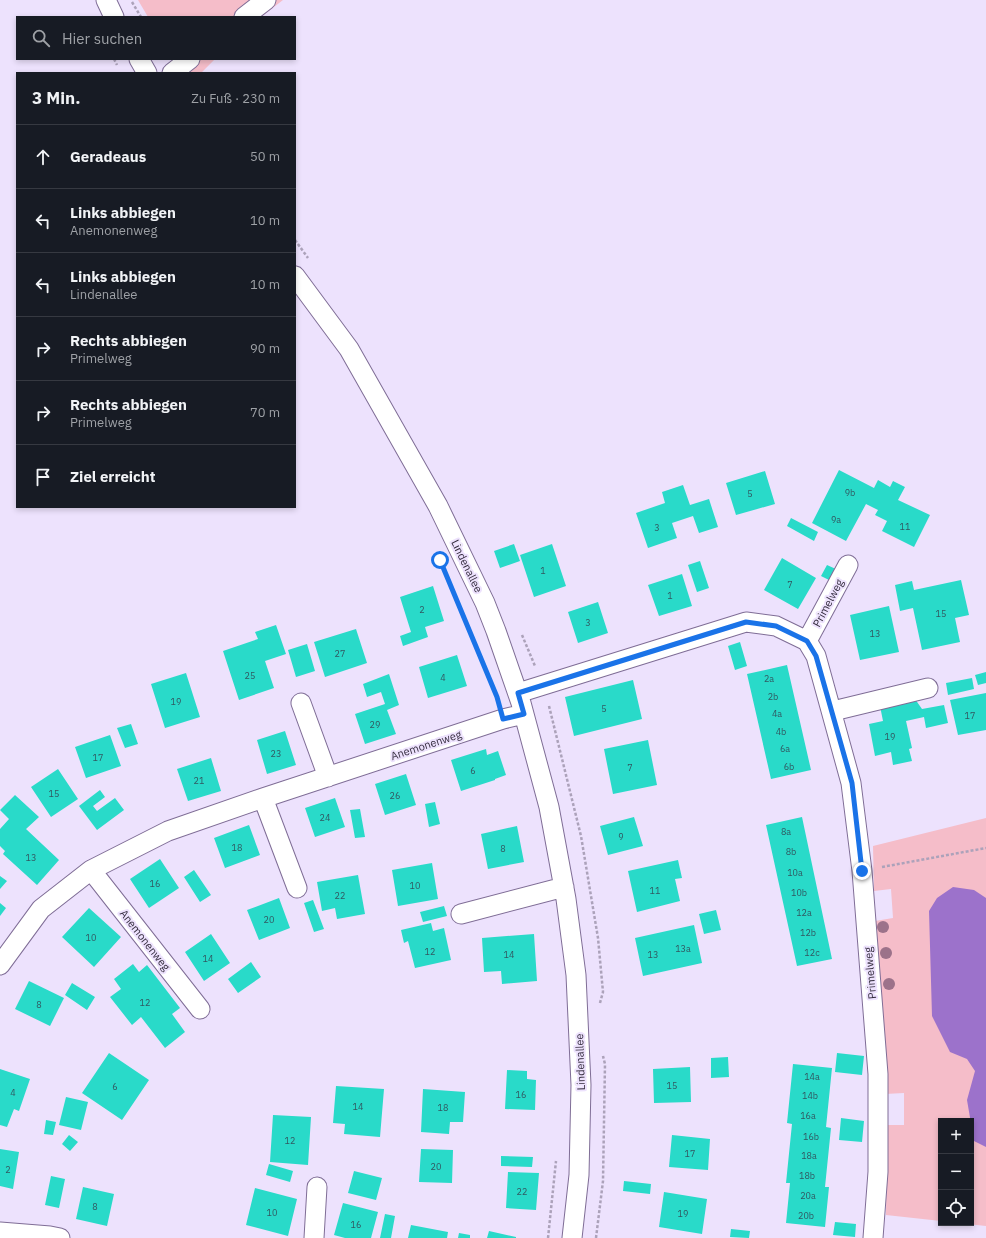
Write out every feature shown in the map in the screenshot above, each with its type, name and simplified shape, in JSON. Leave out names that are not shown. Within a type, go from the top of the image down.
[{"type":"street","points":[[106,0],[114,16]]},
{"type":"street","points":[[245,16],[266,0]]},
{"type":"street","points":[[139,60],[146,72]]},
{"type":"street","points":[[173,72],[189,60]]},
{"type":"street","name":"Lindenallee","points":[[296,277],[349,349],[438,506],[488,610],[518,693],[549,807],[564,887],[576,975],[581,1084],[579,1175],[572,1238]]},
{"type":"street","name":"Primelweg","points":[[848,565],[807,641],[816,656],[852,783],[862,871],[878,1074],[878,1172],[873,1238]]},
{"type":"street","points":[[518,693],[746,622],[776,626],[807,641]]},
{"type":"street","points":[[832,711],[928,688]]},
{"type":"street","points":[[301,703],[328,777]]},
{"type":"street","name":"Anemonenweg","points":[[0,965],[41,909],[91,870],[168,831],[503,719],[524,714]]},
{"type":"street","points":[[264,798],[297,888]]},
{"type":"street","name":"Anemonenweg","points":[[91,870],[200,1009]]},
{"type":"street","points":[[461,914],[564,887]]},
{"type":"street","points":[[314,1238],[317,1187]]},
{"type":"street","points":[[0,1232],[60,1238]]},
{"type":"path","points":[[131,0],[140,16]]},
{"type":"path","points":[[449,581],[485,668]]},
{"type":"path","points":[[862,871],[986,848]]},
{"type":"path","points":[[548,1238],[556,1159]]},
{"type":"shaded area","points":[[138,0],[283,0],[262,16],[147,16]]},
{"type":"shaded area","points":[[173,60],[214,60],[202,72],[180,72]]},
{"type":"shaded area","points":[[986,818],[986,1226],[974,1225],[974,1118],[938,1118],[938,1221],[886,1215],[887,1125],[904,1125],[904,1093],[885,1094],[875,921],[893,918],[891,889],[874,891],[873,846]]},
{"type":"shaded area","points":[[953,887],[974,890],[986,898],[986,1147],[974,1141],[974,1118],[970,1118],[967,1100],[975,1071],[967,1059],[950,1052],[932,1016],[929,911],[937,898]]},
{"type":"building","points":[[839,470],[874,488],[878,480],[890,487],[893,481],[905,487],[898,500],[930,515],[914,547],[882,531],[887,521],[875,515],[878,510],[866,504],[846,541],[812,523]]},
{"type":"building","points":[[765,471],[775,504],[736,515],[726,483]]},
{"type":"building","points":[[683,485],[690,505],[709,499],[718,527],[699,533],[693,516],[672,523],[677,538],[648,548],[636,513],[665,503],[662,492]]},
{"type":"building","points":[[791,518],[818,532],[814,541],[787,526]]},
{"type":"building","points":[[514,544],[520,561],[500,568],[494,551]]},
{"type":"building","points":[[552,544],[566,586],[534,597],[520,555]]},
{"type":"building","points":[[782,558],[816,578],[798,609],[764,590]]},
{"type":"building","points":[[700,561],[709,588],[697,592],[688,565]]},
{"type":"building","points":[[827,565],[838,570],[833,582],[821,576]]},
{"type":"building","points":[[682,574],[692,606],[659,616],[648,585]]},
{"type":"building","points":[[961,580],[969,615],[955,618],[960,642],[922,650],[913,608],[900,611],[895,585],[912,581],[914,590]]},
{"type":"building","points":[[433,586],[444,621],[425,627],[428,637],[403,646],[400,636],[411,632],[400,597]]},
{"type":"building","points":[[598,602],[608,633],[578,643],[568,612]]},
{"type":"building","points":[[889,606],[899,652],[860,660],[850,615]]},
{"type":"building","points":[[276,625],[286,654],[265,661],[274,688],[239,700],[223,651],[258,639],[255,632]]},
{"type":"building","points":[[356,629],[367,663],[325,677],[314,642]]},
{"type":"building","points":[[740,642],[747,666],[735,670],[728,646]]},
{"type":"building","points":[[307,644],[315,671],[296,677],[288,650]]},
{"type":"building","points":[[457,655],[467,686],[428,698],[419,667]]},
{"type":"building","points":[[787,665],[811,770],[771,779],[747,674]]},
{"type":"building","points":[[986,672],[986,683],[978,685],[975,675]]},
{"type":"building","points":[[186,673],[200,717],[165,728],[151,684]]},
{"type":"building","points":[[389,674],[399,705],[387,710],[396,734],[365,744],[355,714],[385,704],[381,692],[367,697],[363,684]]},
{"type":"building","points":[[972,678],[974,689],[948,695],[946,683]]},
{"type":"building","points":[[633,680],[642,719],[574,736],[565,697]]},
{"type":"building","points":[[986,693],[986,730],[958,735],[950,700]]},
{"type":"building","points":[[915,699],[922,709],[944,705],[948,723],[926,728],[924,717],[906,721],[912,748],[909,749],[912,761],[893,765],[891,752],[875,756],[869,724],[883,721],[880,706]]},
{"type":"building","points":[[131,724],[138,744],[125,748],[117,728]]},
{"type":"building","points":[[285,731],[296,765],[267,774],[257,740]]},
{"type":"building","points":[[110,735],[121,766],[86,778],[75,747]]},
{"type":"building","points":[[648,740],[657,785],[613,794],[604,749]]},
{"type":"building","points":[[486,749],[487,755],[498,751],[506,775],[461,791],[451,760]]},
{"type":"building","points":[[211,758],[221,791],[188,801],[177,769]]},
{"type":"building","points":[[58,769],[78,799],[51,817],[31,787]]},
{"type":"building","points":[[406,774],[416,805],[385,815],[375,784]]},
{"type":"building","points":[[100,790],[105,797],[93,806],[97,811],[115,798],[124,810],[97,830],[79,806]]},
{"type":"building","points":[[15,795],[39,817],[26,829],[59,860],[37,885],[3,854],[5,851],[0,846],[0,829],[9,819],[0,810]]},
{"type":"building","points":[[335,798],[345,827],[315,837],[305,808]]},
{"type":"building","points":[[435,802],[440,824],[429,827],[425,804]]},
{"type":"building","points":[[360,809],[365,837],[355,838],[350,810]]},
{"type":"building","points":[[634,817],[643,846],[608,855],[600,826]]},
{"type":"building","points":[[802,817],[832,959],[797,966],[766,825]]},
{"type":"building","points":[[249,825],[260,855],[225,868],[214,838]]},
{"type":"building","points":[[517,826],[524,862],[488,869],[481,834]]},
{"type":"building","points":[[160,859],[179,888],[149,908],[130,879]]},
{"type":"building","points":[[678,860],[682,878],[675,879],[680,901],[637,912],[628,871]]},
{"type":"building","points":[[432,863],[438,899],[398,906],[392,870]]},
{"type":"building","points":[[194,870],[211,895],[200,902],[184,877]]},
{"type":"building","points":[[358,875],[365,914],[337,919],[335,908],[322,911],[317,882]]},
{"type":"building","points":[[0,876],[7,881],[0,889]]},
{"type":"building","points":[[279,898],[290,928],[259,940],[247,910]]},
{"type":"building","points":[[313,900],[324,929],[314,932],[304,903]]},
{"type":"building","points":[[0,903],[6,908],[0,916]]},
{"type":"building","points":[[444,906],[447,916],[423,922],[420,912]]},
{"type":"building","points":[[89,908],[121,937],[94,967],[62,937]]},
{"type":"building","points":[[716,910],[721,930],[704,934],[699,914]]},
{"type":"building","points":[[431,923],[433,931],[444,928],[451,960],[415,968],[408,941],[404,943],[401,930]]},
{"type":"building","points":[[694,925],[702,963],[643,976],[635,938]]},
{"type":"building","points":[[211,934],[230,963],[204,981],[185,952]]},
{"type":"building","points":[[534,934],[537,981],[502,984],[501,971],[484,972],[482,938]]},
{"type":"building","points":[[251,962],[261,977],[238,993],[228,979]]},
{"type":"building","points":[[133,964],[139,972],[147,965],[180,1008],[172,1014],[185,1032],[165,1048],[141,1017],[132,1025],[110,997],[121,989],[114,979]]},
{"type":"building","points":[[29,981],[64,998],[50,1026],[15,1009]]},
{"type":"building","points":[[72,983],[95,997],[87,1010],[65,995]]},
{"type":"building","points":[[109,1053],[149,1080],[122,1120],[82,1093]]},
{"type":"building","points":[[837,1053],[864,1056],[862,1075],[835,1072]]},
{"type":"building","points":[[728,1057],[729,1077],[711,1078],[711,1058]]},
{"type":"building","points":[[793,1064],[832,1068],[826,1127],[831,1128],[825,1187],[829,1187],[825,1227],[786,1223],[790,1183],[786,1183],[792,1124],[787,1123]]},
{"type":"building","points":[[690,1067],[691,1102],[654,1103],[653,1069]]},
{"type":"building","points":[[0,1069],[30,1079],[19,1111],[14,1109],[7,1127],[0,1125]]},
{"type":"building","points":[[507,1070],[527,1071],[527,1079],[536,1080],[535,1110],[505,1109]]},
{"type":"building","points":[[336,1086],[384,1089],[380,1137],[344,1134],[345,1124],[333,1123]]},
{"type":"building","points":[[423,1089],[465,1092],[463,1122],[450,1122],[449,1134],[421,1132]]},
{"type":"building","points":[[66,1097],[88,1102],[81,1130],[59,1125]]},
{"type":"building","points":[[273,1115],[311,1117],[308,1165],[270,1162]]},
{"type":"building","points":[[841,1118],[864,1121],[862,1142],[839,1140]]},
{"type":"building","points":[[46,1120],[56,1122],[53,1135],[44,1134]]},
{"type":"building","points":[[69,1135],[78,1142],[70,1151],[62,1144]]},
{"type":"building","points":[[672,1135],[710,1139],[708,1170],[669,1167]]},
{"type":"building","points":[[0,1149],[19,1152],[13,1189],[0,1186]]},
{"type":"building","points":[[421,1149],[453,1150],[452,1183],[419,1182]]},
{"type":"building","points":[[501,1156],[533,1157],[532,1167],[501,1166]]},
{"type":"building","points":[[269,1164],[293,1171],[290,1182],[266,1175]]},
{"type":"building","points":[[354,1171],[382,1178],[376,1200],[348,1193]]},
{"type":"building","points":[[508,1172],[539,1173],[536,1210],[506,1208]]},
{"type":"building","points":[[51,1176],[65,1179],[59,1208],[45,1205]]},
{"type":"building","points":[[624,1181],[651,1184],[650,1194],[623,1191]]},
{"type":"building","points":[[83,1187],[114,1194],[107,1226],[76,1219]]},
{"type":"building","points":[[255,1188],[297,1199],[288,1236],[246,1225]]},
{"type":"building","points":[[664,1192],[707,1199],[702,1234],[659,1227]]},
{"type":"building","points":[[343,1203],[378,1212],[371,1238],[345,1238],[334,1235]]},
{"type":"building","points":[[385,1214],[395,1216],[391,1238],[380,1238]]},
{"type":"building","points":[[835,1222],[856,1224],[855,1237],[833,1235]]},
{"type":"building","points":[[411,1225],[448,1232],[447,1238],[408,1238]]},
{"type":"building","points":[[731,1229],[750,1231],[749,1238],[730,1237]]},
{"type":"building","points":[[489,1231],[516,1237],[516,1238],[487,1238]]},
{"type":"building","points":[[459,1233],[470,1235],[470,1238],[458,1238]]},
{"type":"route","points":[[440,560],[497,697],[503,719],[524,714],[518,693],[746,622],[776,626],[807,641],[816,656],[852,783],[862,871]]}]
